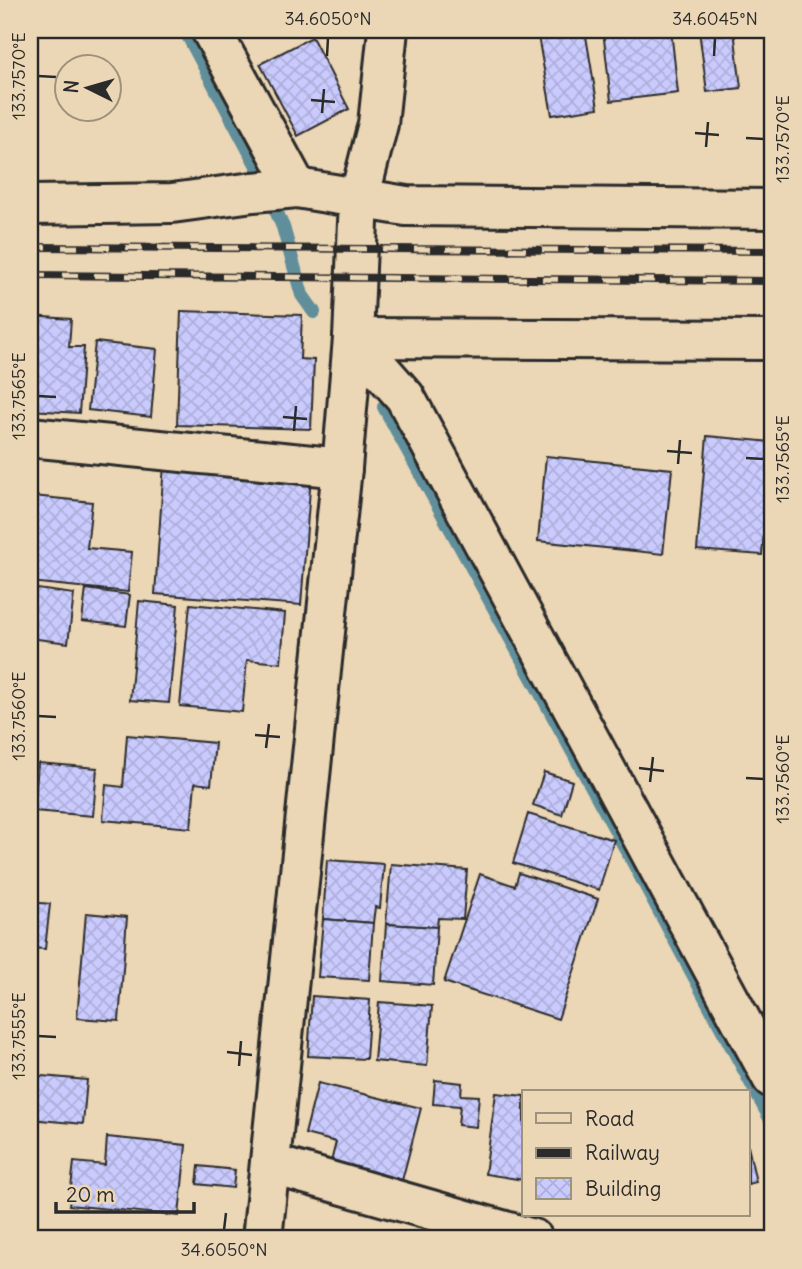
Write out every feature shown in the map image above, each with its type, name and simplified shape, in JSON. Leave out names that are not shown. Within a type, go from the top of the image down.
[{"type":"street","points":[[211,30],[276,190]]},
{"type":"street","points":[[262,1239],[342,468],[353,338],[359,199],[378,124],[388,30]]},
{"type":"street","points":[[30,205],[172,203],[276,190],[406,206],[772,209]]},
{"type":"street","points":[[353,338],[772,340]]},
{"type":"street","points":[[353,338],[405,397],[772,1077]]},
{"type":"street","points":[[30,437],[342,468]]},
{"type":"street","points":[[270,1164],[533,1239]]},
{"type":"building","points":[[537,30],[585,30],[598,108],[552,115]]},
{"type":"building","points":[[603,30],[671,30],[678,93],[611,101]]},
{"type":"building","points":[[699,30],[734,30],[741,88],[707,92]]},
{"type":"building","points":[[312,37],[349,109],[298,136],[260,64]]},
{"type":"building","points":[[181,311],[302,315],[300,359],[314,360],[311,429],[177,425]]},
{"type":"building","points":[[30,316],[71,319],[69,347],[84,347],[79,413],[30,410]]},
{"type":"building","points":[[95,342],[157,349],[151,417],[88,410]]},
{"type":"building","points":[[707,436],[772,442],[762,555],[697,550]]},
{"type":"building","points":[[546,456],[672,469],[663,554],[538,541]]},
{"type":"building","points":[[164,464],[311,476],[301,605],[155,594]]},
{"type":"building","points":[[33,496],[92,502],[87,548],[132,552],[128,592],[30,582]]},
{"type":"building","points":[[30,588],[74,594],[68,643],[30,638]]},
{"type":"building","points":[[86,589],[130,595],[126,626],[82,621]]},
{"type":"building","points":[[139,601],[178,605],[169,703],[130,700]]},
{"type":"building","points":[[190,604],[285,613],[281,663],[247,660],[242,712],[180,706]]},
{"type":"building","points":[[127,735],[215,743],[211,785],[195,783],[191,828],[103,820],[106,785],[123,787]]},
{"type":"building","points":[[38,763],[97,768],[93,816],[34,811]]},
{"type":"building","points":[[544,772],[572,781],[562,815],[533,805]]},
{"type":"building","points":[[528,814],[614,840],[599,890],[513,863]]},
{"type":"building","points":[[30,832],[35,832],[30,887]]},
{"type":"building","points":[[327,860],[384,864],[380,908],[375,907],[373,923],[323,919]]},
{"type":"building","points":[[391,864],[467,870],[463,919],[438,918],[437,927],[386,924]]},
{"type":"building","points":[[519,873],[598,899],[558,1019],[444,982],[480,874],[515,886]]},
{"type":"building","points":[[30,902],[50,904],[45,949],[30,948]]},
{"type":"building","points":[[86,913],[127,917],[119,1021],[77,1018]]},
{"type":"building","points":[[323,919],[373,923],[369,980],[318,977]]},
{"type":"building","points":[[386,924],[437,927],[433,985],[382,981]]},
{"type":"building","points":[[312,996],[370,1000],[366,1059],[308,1056]]},
{"type":"building","points":[[379,1002],[432,1006],[427,1066],[374,1061]]},
{"type":"building","points":[[30,1075],[87,1080],[83,1124],[30,1119]]},
{"type":"building","points":[[435,1080],[462,1083],[461,1095],[479,1096],[476,1127],[458,1125],[460,1106],[433,1104]]},
{"type":"building","points":[[318,1083],[421,1108],[400,1188],[329,1170],[336,1142],[305,1134]]},
{"type":"building","points":[[496,1093],[522,1096],[522,1180],[485,1174]]},
{"type":"building","points":[[107,1137],[186,1145],[179,1216],[69,1205],[74,1162],[105,1165]]},
{"type":"building","points":[[750,1155],[756,1182],[750,1184]]},
{"type":"building","points":[[199,1166],[235,1170],[233,1188],[197,1184]]},
{"type":"waterway","points":[[185,30],[256,164],[283,227],[302,295],[314,312]]},
{"type":"waterway","points":[[384,407],[772,1122]]},
{"type":"railway","points":[[30,247],[772,251]]},
{"type":"railway","points":[[30,275],[772,281]]}]
